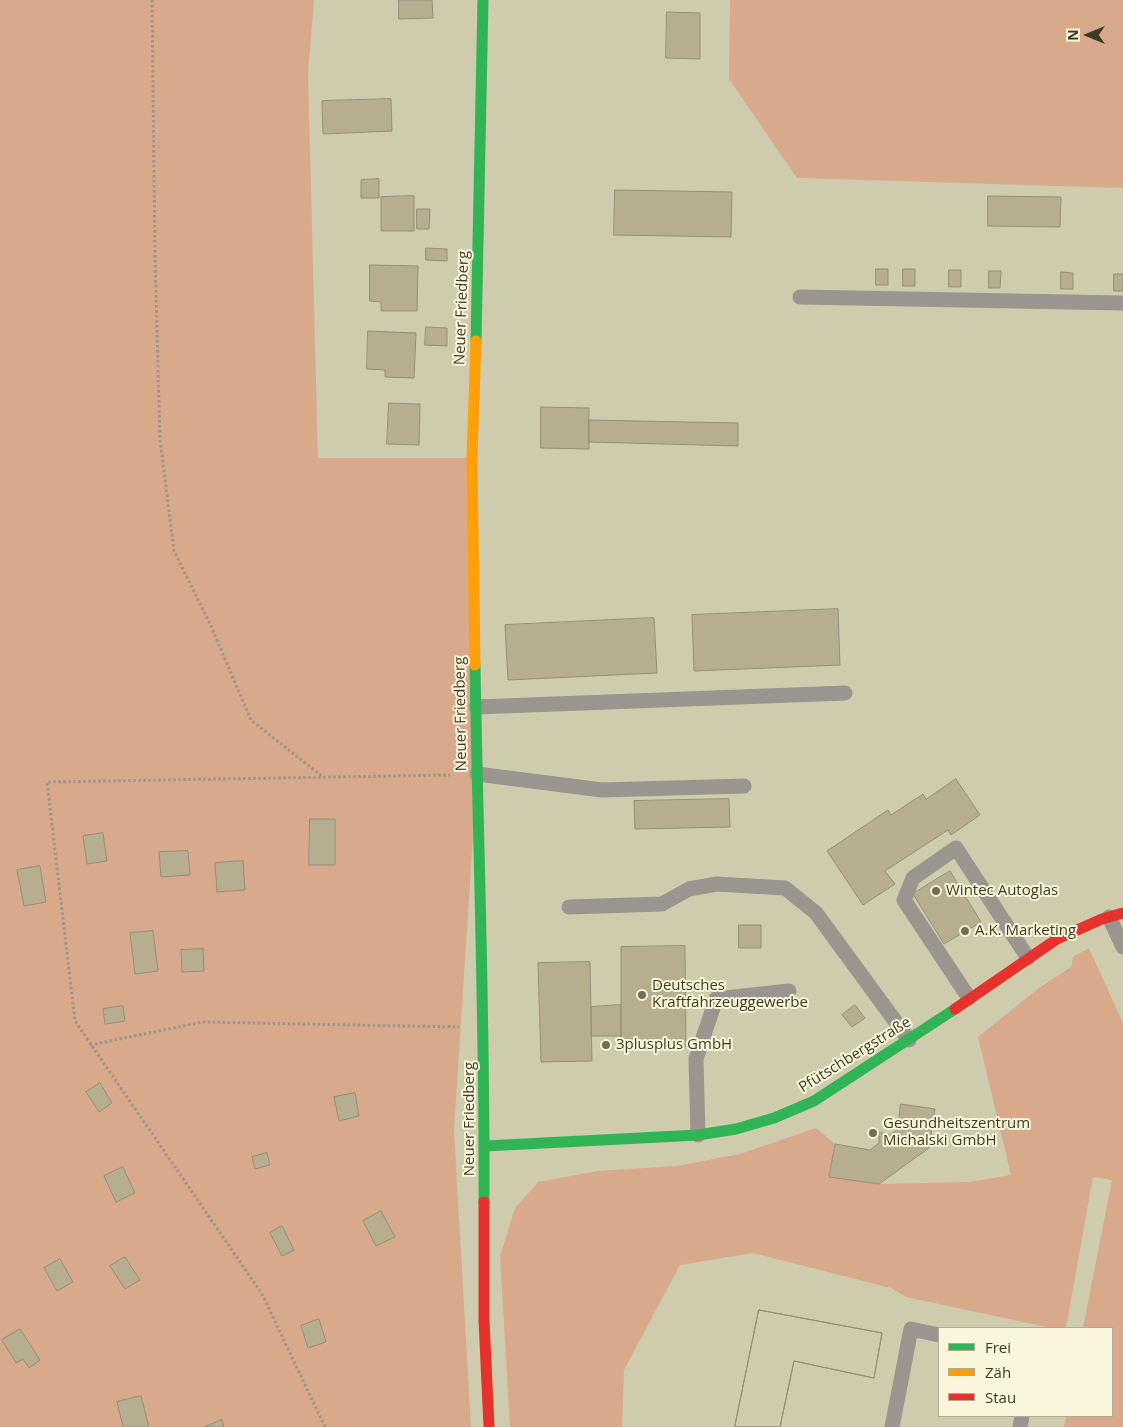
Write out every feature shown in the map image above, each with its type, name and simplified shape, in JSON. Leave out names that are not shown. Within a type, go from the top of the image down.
[{"type":"street","name":"Neuer Friedberg","points":[[483,0],[477,320],[472,458],[478,859],[486,1146],[484,1320],[489,1427]]},
{"type":"street","name":"Pfütschbergstraße","points":[[486,1146],[698,1135],[736,1129],[774,1118],[814,1101],[909,1040],[1057,939],[1116,915]]},
{"type":"lane","points":[[800,297],[1123,303]]},
{"type":"lane","points":[[476,707],[844,693]]},
{"type":"lane","points":[[478,774],[602,790],[744,786]]},
{"type":"lane","points":[[969,998],[904,900],[913,878],[956,848],[1028,958]]},
{"type":"lane","points":[[569,907],[662,904],[689,889],[717,884],[785,888],[816,913],[909,1040]]},
{"type":"lane","points":[[1116,915],[1123,947]]},
{"type":"lane","points":[[698,1135],[696,1059],[716,999],[789,991]]},
{"type":"lane","points":[[892,1427],[911,1329],[938,1335]]},
{"type":"path","points":[[152,0],[155,257],[160,440],[174,551],[211,626],[251,720],[323,777]]},
{"type":"path","points":[[325,1427],[262,1294],[75,1022],[47,782],[478,774]]},
{"type":"path","points":[[90,1045],[202,1022],[336,1026],[484,1026]]},
{"type":"shaded area","points":[[0,0],[314,0],[308,74],[318,458],[472,458],[477,774],[454,1130],[471,1427],[0,1427]]},
{"type":"shaded area","points":[[730,0],[1123,0],[1123,188],[797,178],[729,79]]},
{"type":"shaded area","points":[[1089,948],[1123,1023],[1123,1427],[1064,1427],[1066,1417],[1113,1417],[1113,1327],[1083,1327],[1112,1180],[1093,1177],[1066,1327],[1046,1327],[906,1297],[891,1288],[753,1253],[680,1265],[624,1370],[622,1427],[510,1427],[500,1256],[515,1208],[538,1182],[598,1171],[676,1166],[740,1154],[816,1128],[835,1144],[829,1177],[879,1184],[970,1182],[1011,1175],[978,1037],[1039,988],[1071,967],[1073,957]]},
{"type":"building","points":[[399,0],[432,0],[433,18],[399,19]]},
{"type":"building","points":[[667,12],[700,13],[700,59],[666,58]]},
{"type":"building","points":[[391,99],[392,131],[323,134],[322,101]]},
{"type":"building","points":[[379,179],[379,198],[361,198],[361,180]]},
{"type":"building","points":[[615,190],[732,192],[731,237],[614,235]]},
{"type":"building","points":[[414,196],[414,231],[381,231],[381,197]]},
{"type":"building","points":[[988,196],[1061,197],[1060,227],[988,226]]},
{"type":"building","points":[[417,209],[430,209],[429,229],[417,229]]},
{"type":"building","points":[[426,248],[447,249],[447,261],[426,260]]},
{"type":"building","points":[[370,265],[418,266],[417,311],[381,311],[381,302],[370,301]]},
{"type":"building","points":[[876,269],[888,269],[888,285],[876,285]]},
{"type":"building","points":[[903,269],[915,269],[915,286],[903,286]]},
{"type":"building","points":[[949,270],[961,270],[961,287],[949,287]]},
{"type":"building","points":[[989,271],[1001,271],[1000,288],[989,288]]},
{"type":"building","points":[[1061,272],[1073,273],[1073,289],[1061,289]]},
{"type":"building","points":[[1114,274],[1123,274],[1123,291],[1114,291]]},
{"type":"building","points":[[426,327],[447,328],[447,346],[425,345]]},
{"type":"building","points":[[368,331],[416,333],[414,378],[385,377],[385,370],[367,369]]},
{"type":"building","points":[[389,403],[420,404],[419,445],[387,444]]},
{"type":"building","points":[[541,407],[589,408],[589,449],[541,448]]},
{"type":"building","points":[[589,420],[738,423],[738,446],[589,442]]},
{"type":"building","points":[[838,609],[840,665],[694,671],[692,615]]},
{"type":"building","points":[[654,618],[657,673],[508,680],[505,625]]},
{"type":"building","points":[[956,779],[980,815],[951,835],[948,830],[885,871],[895,884],[863,905],[827,851],[888,810],[891,815],[923,794],[926,799]]},
{"type":"building","points":[[729,799],[730,827],[635,829],[634,801]]},
{"type":"building","points":[[310,819],[335,819],[335,865],[309,865]]},
{"type":"building","points":[[103,833],[107,861],[87,864],[83,836]]},
{"type":"building","points":[[188,851],[190,875],[161,877],[159,852]]},
{"type":"building","points":[[243,861],[245,890],[217,892],[215,863]]},
{"type":"building","points":[[40,866],[46,902],[24,906],[17,870]]},
{"type":"building","points":[[950,871],[981,922],[944,944],[913,894]]},
{"type":"building","points":[[739,925],[761,925],[761,948],[739,948]]},
{"type":"building","points":[[153,931],[158,971],[135,974],[130,933]]},
{"type":"building","points":[[685,946],[686,1047],[621,1048],[621,947]]},
{"type":"building","points":[[203,949],[204,971],[182,972],[181,950]]},
{"type":"building","points":[[590,962],[592,1061],[541,1062],[538,963]]},
{"type":"building","points":[[621,1005],[621,1036],[591,1036],[591,1007]]},
{"type":"building","points":[[855,1005],[865,1018],[852,1027],[842,1015]]},
{"type":"building","points":[[123,1006],[125,1021],[105,1024],[103,1009]]},
{"type":"building","points":[[100,1083],[112,1103],[99,1112],[86,1092]]},
{"type":"building","points":[[355,1093],[359,1116],[339,1121],[334,1097]]},
{"type":"building","points":[[901,1104],[935,1109],[929,1148],[879,1184],[829,1177],[835,1144],[870,1150],[879,1143],[879,1132],[889,1135],[897,1130]]},
{"type":"building","points":[[267,1153],[270,1165],[255,1169],[252,1157]]},
{"type":"building","points":[[123,1167],[135,1193],[116,1202],[104,1176]]},
{"type":"building","points":[[381,1211],[395,1237],[376,1246],[363,1221]]},
{"type":"building","points":[[282,1226],[294,1250],[282,1256],[270,1233]]},
{"type":"building","points":[[125,1257],[140,1280],[125,1289],[110,1266]]},
{"type":"building","points":[[60,1259],[73,1282],[57,1291],[44,1268]]},
{"type":"building","points":[[759,1310],[882,1333],[874,1378],[794,1361],[780,1427],[735,1427]]},
{"type":"building","points":[[759,1310],[882,1333],[874,1378],[794,1361],[780,1427],[735,1427]]},
{"type":"building","points":[[319,1319],[326,1342],[308,1348],[301,1326]]},
{"type":"building","points":[[20,1329],[40,1360],[29,1368],[23,1359],[16,1363],[2,1340]]},
{"type":"building","points":[[141,1396],[149,1427],[123,1427],[117,1402]]},
{"type":"building","points":[[222,1420],[224,1427],[204,1427]]},
{"type":"traffic: fast","points":[[476,341],[483,0]]},
{"type":"traffic: fast","points":[[475,665],[484,1202]]},
{"type":"traffic: fast","points":[[486,1146],[698,1135],[736,1129],[774,1118],[814,1101],[955,1009]]},
{"type":"traffic: slow","points":[[475,665],[472,458],[476,341]]},
{"type":"traffic: jam","points":[[955,1009],[1057,939],[1102,919],[1123,913]]},
{"type":"traffic: jam","points":[[484,1202],[484,1320],[489,1427]]},
{"type":"place","name":"Wintec Autoglas","points":[[936,891]]},
{"type":"place","name":"A.K. Marketing","points":[[965,931]]},
{"type":"place","name":"Deutsches Kraftfahrzeuggewerbe","points":[[642,995]]},
{"type":"place","name":"3plusplus GmbH","points":[[606,1045]]},
{"type":"place","name":"Gesundheitszentrum Michalski GmbH","points":[[873,1133]]}]
